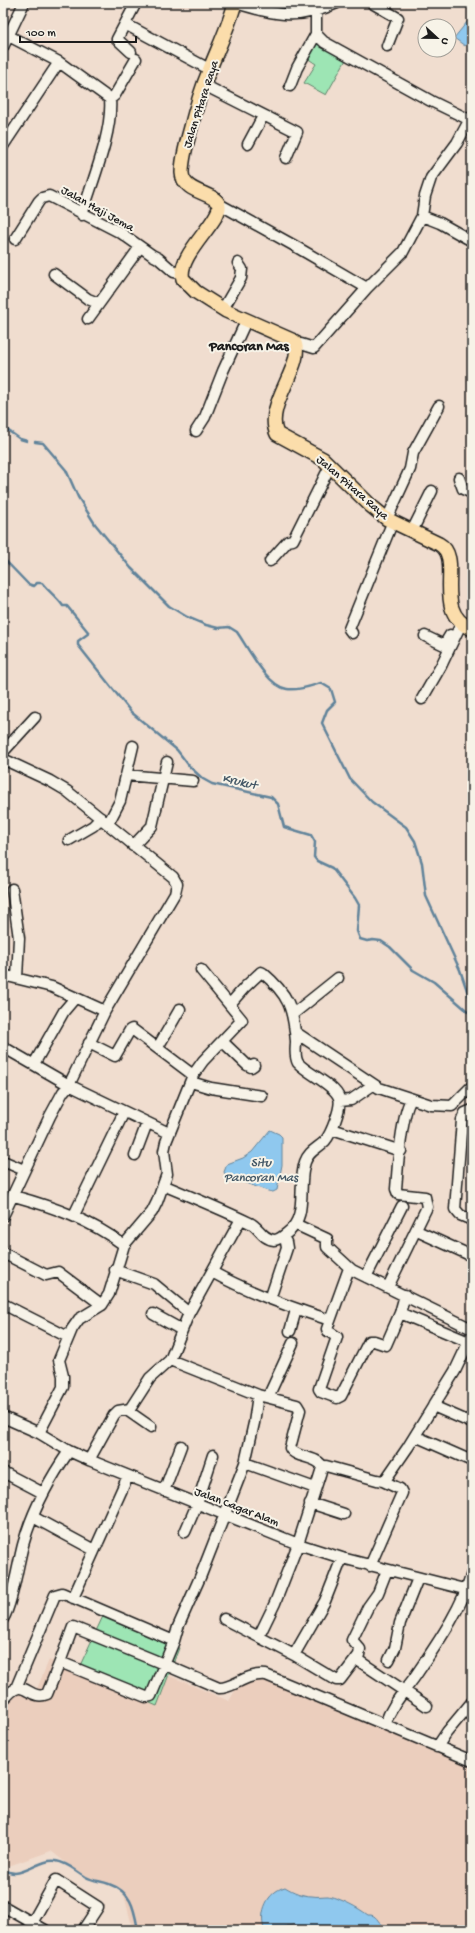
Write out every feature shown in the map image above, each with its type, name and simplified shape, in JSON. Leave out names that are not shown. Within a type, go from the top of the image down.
[{"type":"main road","name":"Jalan Pitara Raya","points":[[219,204],[211,197],[192,188],[183,177],[186,148],[204,85],[236,3]]},
{"type":"main road","points":[[219,204],[216,215],[199,239],[182,273],[183,279],[189,287],[223,309],[246,322],[290,339],[296,346]]},
{"type":"main road","name":"Jalan Pitara Raya","points":[[296,346],[296,358],[276,409],[274,422],[276,430],[281,437],[316,454],[371,506],[390,520],[443,546],[448,551],[450,596],[463,624]]},
{"type":"street","points":[[3,47],[5,34],[24,3]]},
{"type":"street","points":[[110,99],[115,95],[134,56],[116,39],[136,3]]},
{"type":"street","points":[[236,3],[282,15],[316,11],[326,5],[337,3]]},
{"type":"street","points":[[372,3],[398,18],[387,46]]},
{"type":"street","points":[[290,86],[297,68],[316,34],[316,11]]},
{"type":"street","points":[[125,24],[210,69]]},
{"type":"street","points":[[5,34],[59,62],[110,99]]},
{"type":"street","points":[[296,346],[301,344],[314,348],[367,288],[399,257],[422,216],[425,196],[431,178],[471,120],[431,101],[338,50],[324,42],[316,34]]},
{"type":"street","points":[[3,146],[59,62]]},
{"type":"street","points":[[204,85],[297,132],[286,158]]},
{"type":"street","points":[[82,215],[105,137],[110,114],[110,99]]},
{"type":"street","points":[[248,144],[263,116]]},
{"type":"street","name":"Jalan Haji Jema","points":[[14,239],[39,201],[45,196],[52,198],[82,215],[121,233],[158,258],[174,272],[182,273]]},
{"type":"street","points":[[219,204],[314,254],[367,288]]},
{"type":"street","points":[[422,216],[440,223],[472,241]]},
{"type":"street","points":[[88,319],[98,303],[140,247]]},
{"type":"street","points":[[223,309],[243,273],[238,263]]},
{"type":"street","points":[[54,274],[88,299],[98,303]]},
{"type":"street","points":[[196,431],[205,417],[223,371],[246,322]]},
{"type":"street","points":[[352,633],[348,629],[410,469],[414,451],[439,406]]},
{"type":"street","points":[[270,561],[288,541],[293,540],[330,466]]},
{"type":"street","points":[[459,478],[463,489],[472,493]]},
{"type":"street","points":[[412,531],[432,491]]},
{"type":"street","points":[[426,636],[444,646],[463,624]]},
{"type":"street","points":[[422,700],[463,624]]},
{"type":"street","points":[[3,752],[35,717]]},
{"type":"street","points":[[69,840],[104,821],[120,801],[133,746]]},
{"type":"street","points":[[3,759],[59,786],[175,880],[177,887],[105,1011],[69,1085],[63,1092],[24,1170],[14,1196],[3,1216]]},
{"type":"street","points":[[133,846],[152,826],[167,762]]},
{"type":"street","points":[[126,775],[193,781]]},
{"type":"street","points":[[12,889],[18,938],[18,978]]},
{"type":"street","points":[[39,1433],[63,1387],[63,1376],[59,1360],[68,1337],[79,1319],[102,1305],[109,1294],[115,1270],[124,1245],[152,1212],[163,1185],[167,1170],[164,1151],[169,1133],[192,1078],[203,1061],[242,1020],[201,970]]},
{"type":"street","points":[[163,1185],[255,1226],[269,1239],[283,1237],[297,1225],[300,1213],[302,1176],[305,1162],[310,1152],[326,1140],[332,1129],[340,1101],[334,1091],[298,1063],[295,1058],[295,1032],[293,1014],[289,1002],[283,992],[262,972],[245,987],[230,1004]]},
{"type":"street","points":[[3,975],[52,987],[105,1011]]},
{"type":"street","points":[[293,1014],[338,978]]},
{"type":"street","points":[[34,1064],[64,1011],[75,998]]},
{"type":"street","points":[[158,1047],[180,1009]]},
{"type":"street","points":[[89,1043],[114,1056],[126,1035],[132,1029],[158,1047],[192,1078],[205,1087],[262,1096]]},
{"type":"street","points":[[295,1032],[373,1085],[431,1105],[452,1106],[472,1086]]},
{"type":"street","points":[[222,1041],[247,1065],[251,1067],[254,1065]]},
{"type":"street","points":[[3,1047],[69,1085],[169,1133]]},
{"type":"street","points":[[340,1101],[351,1100],[373,1085]]},
{"type":"street","points":[[388,1287],[427,1207],[427,1200],[422,1196],[396,1192],[404,1116],[408,1102],[412,1099]]},
{"type":"street","points":[[472,1109],[465,1113],[462,1120],[455,1209],[460,1216],[472,1220]]},
{"type":"street","points":[[74,1215],[124,1112]]},
{"type":"street","points":[[135,1155],[147,1123]]},
{"type":"street","points":[[332,1129],[401,1151]]},
{"type":"street","points":[[3,1161],[24,1170]]},
{"type":"street","points":[[14,1196],[74,1215],[106,1232],[124,1245]]},
{"type":"street","points":[[366,1277],[402,1206]]},
{"type":"street","points":[[128,1411],[150,1378],[170,1360],[189,1313],[241,1219]]},
{"type":"street","points":[[297,1225],[327,1239],[326,1247],[352,1270],[405,1295],[471,1331]]},
{"type":"street","points":[[417,1230],[472,1256]]},
{"type":"street","points":[[270,1299],[287,1248],[283,1237]]},
{"type":"street","points":[[3,1253],[46,1275],[56,1272],[60,1273],[102,1305]]},
{"type":"street","points":[[115,1270],[149,1282],[189,1313]]},
{"type":"street","points":[[352,1270],[348,1271],[327,1330],[337,1337],[319,1390],[337,1398],[343,1394],[355,1366],[369,1341],[386,1345],[400,1313],[405,1295]]},
{"type":"street","points":[[212,1272],[237,1286],[296,1310],[330,1320]]},
{"type":"street","points":[[3,1304],[68,1337]]},
{"type":"street","points":[[290,1331],[296,1310]]},
{"type":"street","points":[[400,1313],[471,1331]]},
{"type":"street","points":[[153,1314],[182,1330]]},
{"type":"street","points":[[383,1481],[389,1475],[415,1436],[455,1371],[471,1331]]},
{"type":"street","points":[[268,1397],[292,1343]]},
{"type":"street","points":[[170,1360],[258,1395],[300,1408],[290,1448],[293,1452],[319,1462],[322,1466],[383,1481],[400,1489],[402,1493],[370,1566]]},
{"type":"street","points":[[60,1662],[148,1697],[151,1696],[165,1665],[245,1463],[254,1423],[258,1395]]},
{"type":"street","points":[[433,1406],[472,1423]]},
{"type":"street","points":[[89,1460],[114,1415],[120,1411],[128,1411],[151,1427]]},
{"type":"street","name":"Jalan Cagar Alam","points":[[3,1417],[39,1433],[69,1451],[89,1460],[298,1544],[370,1566],[470,1590]]},
{"type":"street","points":[[415,1436],[472,1461]]},
{"type":"street","points":[[164,1491],[181,1446]]},
{"type":"street","points":[[3,1619],[23,1543],[43,1494],[69,1451]]},
{"type":"street","points":[[185,1532],[197,1504],[213,1455]]},
{"type":"street","points":[[245,1463],[315,1488]]},
{"type":"street","points":[[259,1636],[275,1603],[298,1544],[322,1466]]},
{"type":"street","points":[[3,1472],[43,1494]]},
{"type":"street","points":[[73,1598],[128,1476]]},
{"type":"street","points":[[310,1503],[344,1514]]},
{"type":"street","points":[[33,1518],[94,1550]]},
{"type":"street","points":[[294,1655],[325,1601],[342,1558]]},
{"type":"street","points":[[224,1619],[259,1636],[338,1680],[342,1679],[356,1659],[360,1650],[352,1640],[368,1607],[378,1593],[387,1570]]},
{"type":"street","points":[[384,1724],[391,1709],[448,1627],[470,1590],[472,1573]]},
{"type":"street","points":[[390,1660],[395,1648],[400,1623],[418,1578]]},
{"type":"street","points":[[16,1688],[55,1596],[59,1593],[174,1640]]},
{"type":"street","points":[[3,1701],[11,1690],[16,1688],[41,1695],[47,1694],[73,1627],[219,1688],[223,1688],[250,1676],[258,1674],[266,1675],[472,1761]]},
{"type":"street","points":[[356,1659],[427,1706]]},
{"type":"street","points":[[437,1747],[447,1732],[472,1702]]},
{"type":"street","points":[[32,1922],[56,1880],[98,1907],[83,1930]]},
{"type":"street","points":[[3,1906],[46,1930]]},
{"type":"shaded area","points":[[49,1660],[157,1706],[168,1675],[229,1701],[242,1679],[265,1677],[472,1764],[472,1930],[133,1930],[124,1895],[112,1884],[84,1877],[51,1851],[3,1868],[3,1705],[20,1685],[36,1691]]},
{"type":"green space","points":[[317,41],[347,58],[326,95],[304,83],[316,64],[307,58]]},
{"type":"green space","points":[[104,1614],[179,1648],[157,1706],[77,1672]]},
{"type":"water","points":[[472,16],[472,38],[465,46],[457,40],[457,34]]},
{"type":"water","name":"Situ Pancoran Mas","points":[[270,1130],[282,1137],[282,1165],[277,1190],[273,1192],[268,1191],[226,1176],[224,1172],[227,1164],[243,1158],[252,1152]]},
{"type":"water","points":[[285,1887],[305,1895],[328,1896],[339,1899],[368,1915],[375,1917],[381,1924],[396,1930],[308,1930],[294,1925],[286,1926],[283,1930],[264,1929],[263,1916],[269,1898],[273,1893]]},
{"type":"waterway","points":[[263,3],[292,8],[320,3]]},
{"type":"waterway","points":[[3,427],[20,439],[27,441]]},
{"type":"waterway","points":[[35,442],[43,443],[66,470],[78,497],[95,524],[131,568],[169,606],[187,617],[206,625],[218,628],[229,627],[237,632],[265,674],[280,686],[287,689],[296,689],[321,683],[331,689],[335,702],[327,710],[322,723],[350,779],[372,802],[406,827],[415,841],[422,863],[426,896],[460,970],[472,1005]]},
{"type":"waterway","name":"Krukut","points":[[3,558],[28,584],[34,586],[37,583],[42,583],[63,606],[67,606],[89,633],[78,641],[78,645],[131,712],[177,750],[190,767],[203,779],[212,784],[271,797],[278,804],[284,827],[311,835],[315,842],[314,857],[317,861],[332,868],[359,905],[357,931],[360,939],[367,941],[381,941],[390,947],[413,970],[434,982],[472,1015]]},
{"type":"waterway","points":[[3,1870],[15,1873],[51,1861],[68,1865],[82,1875],[117,1887],[123,1892],[131,1902],[138,1930]]},
{"type":"district","name":"Pancoran Mas","points":[[249,345]]}]
